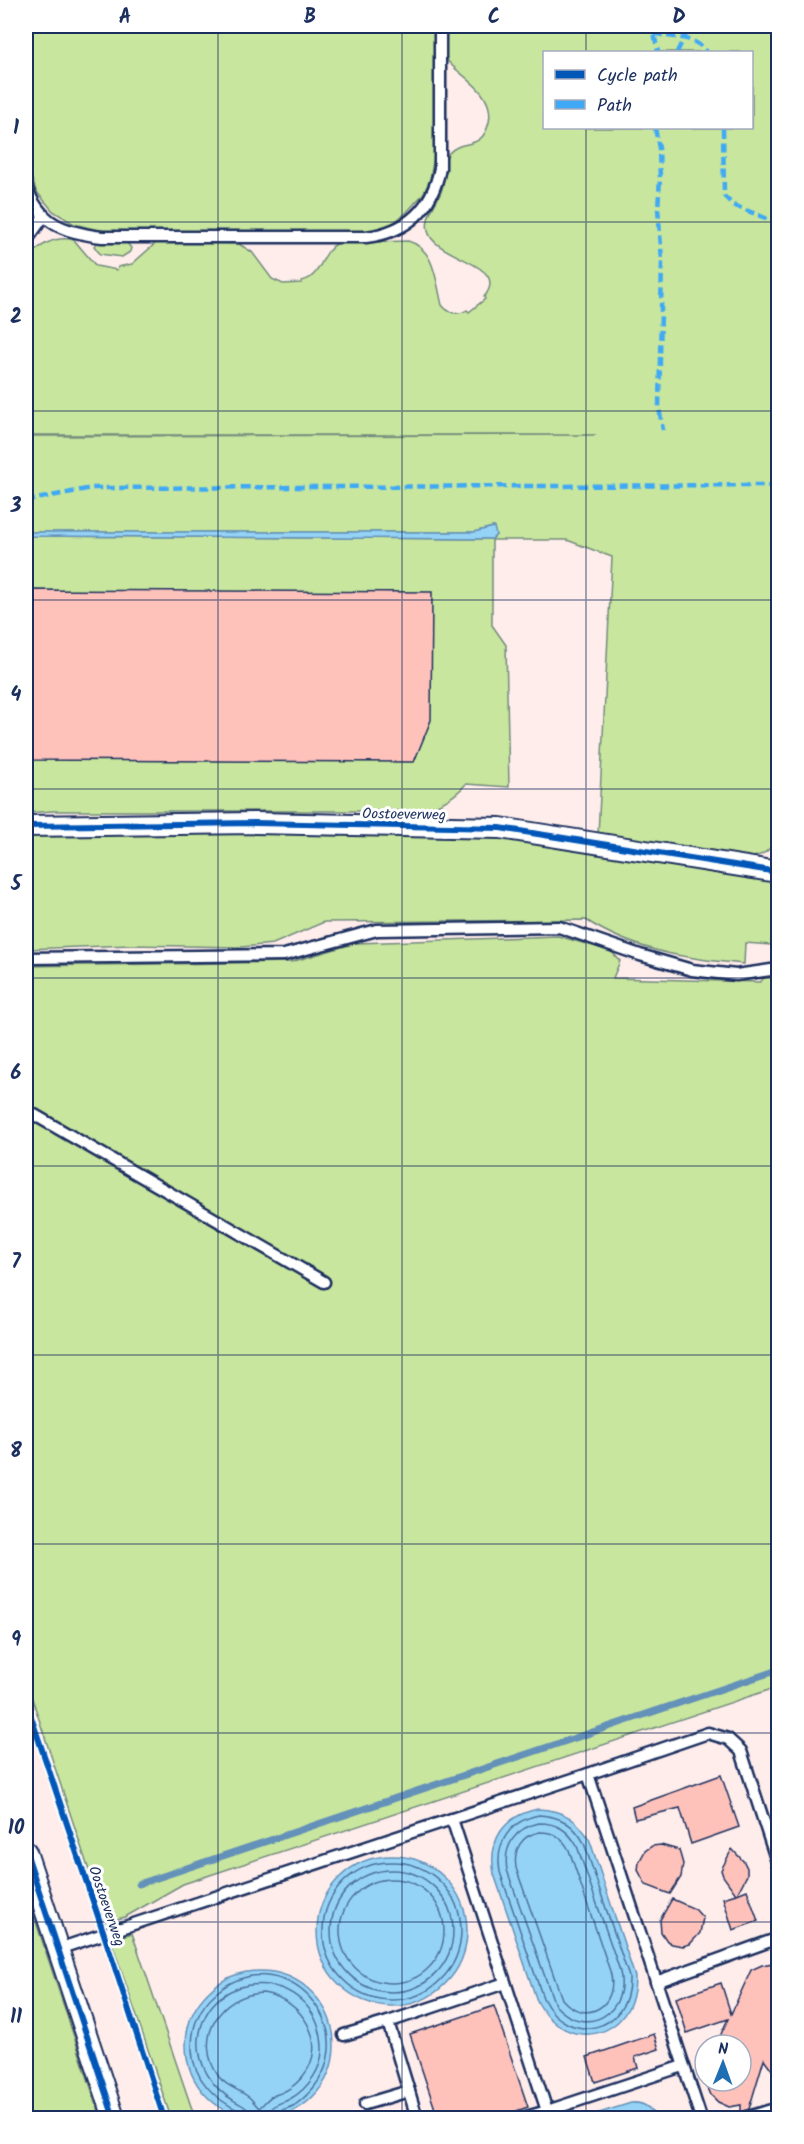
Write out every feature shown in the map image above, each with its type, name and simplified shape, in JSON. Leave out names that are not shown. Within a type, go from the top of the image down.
[{"type":"street","name":"Oostoeverweg","points":[[26,826],[255,824],[500,828],[778,872]]},
{"type":"street","points":[[26,1852],[114,2118]]},
{"type":"lane","points":[[26,186],[35,207],[62,229],[102,237],[366,237],[393,231],[407,224],[420,212],[437,183],[440,155],[440,26]]},
{"type":"lane","points":[[26,241],[44,216]]},
{"type":"lane","points":[[26,958],[285,955],[377,930],[559,927],[692,970],[736,975],[778,969]]},
{"type":"lane","points":[[26,1110],[324,1282]]},
{"type":"lane","points":[[58,1949],[708,1733],[728,1739],[741,1751],[778,1865]]},
{"type":"lane","points":[[588,1774],[701,2118]]},
{"type":"lane","points":[[452,1819],[547,2111]]},
{"type":"lane","points":[[656,1982],[778,1937]]},
{"type":"lane","points":[[344,2035],[505,1983]]},
{"type":"lane","points":[[388,2022],[417,2118]]},
{"type":"lane","points":[[523,2118],[683,2066]]},
{"type":"lane","points":[[365,2104],[409,2091]]},
{"type":"lane","points":[[745,2118],[778,2108]]},
{"type":"green space","points":[[26,26],[435,26],[435,151],[430,179],[424,193],[407,212],[393,223],[362,232],[112,232],[74,224],[53,211],[36,191],[27,164]]},
{"type":"green space","points":[[445,26],[778,26],[778,838],[764,853],[745,858],[598,835],[612,557],[567,540],[492,540],[492,625],[506,645],[509,787],[466,784],[455,795],[443,802],[415,811],[53,811],[26,813],[26,536],[492,539],[496,535],[493,527],[474,532],[26,532],[26,436],[596,435],[26,435],[26,261],[41,246],[53,240],[74,240],[96,266],[117,270],[118,267],[132,264],[157,242],[239,244],[252,252],[272,279],[283,284],[302,283],[309,278],[318,269],[332,247],[338,243],[408,241],[417,245],[429,258],[436,276],[442,305],[447,310],[453,313],[467,310],[469,312],[485,299],[490,286],[488,276],[433,240],[427,225],[443,185],[444,165],[449,153],[482,137],[486,131],[490,114],[486,99],[451,65],[444,50]]},
{"type":"green space","points":[[98,242],[127,243],[131,248],[130,252],[122,257],[100,254],[94,246]]},
{"type":"green space","points":[[275,832],[506,839],[569,850],[621,855],[778,883],[778,917],[774,917],[771,945],[745,943],[744,964],[662,952],[604,931],[586,920],[324,922],[273,944],[241,947],[131,945],[26,949],[26,836]]},
{"type":"green space","points":[[558,936],[611,951],[620,961],[613,978],[760,982],[764,978],[778,975],[778,1687],[183,1884],[125,1917],[106,1922],[26,1680],[26,966],[291,962],[356,943]]},
{"type":"green space","points":[[26,1892],[101,2118],[26,2118]]},
{"type":"green space","points":[[132,1933],[195,2118],[171,2118],[111,1940]]},
{"type":"water","points":[[494,527],[496,535],[492,539],[26,536],[26,532],[474,532]]},
{"type":"water","points":[[538,1809],[555,1811],[569,1817],[575,1821],[590,1841],[635,1977],[632,1998],[624,2015],[612,2026],[597,2033],[581,2034],[565,2029],[550,2018],[537,2001],[494,1874],[494,1850],[501,1831],[516,1817]]},
{"type":"water","points":[[392,1856],[421,1862],[445,1878],[461,1902],[467,1931],[461,1960],[445,1984],[421,2000],[392,2006],[363,2000],[339,1984],[323,1960],[317,1931],[323,1902],[339,1878],[363,1862]]},
{"type":"water","points":[[260,1971],[289,1976],[313,1992],[329,2016],[334,2045],[329,2074],[313,2098],[289,2114],[260,2119],[231,2114],[207,2098],[191,2074],[186,2045],[191,2016],[207,1992],[231,1976]]},
{"type":"water","points":[[631,2103],[646,2106],[655,2118],[583,2118]]},
{"type":"building","points":[[26,590],[432,592],[431,720],[414,762],[26,760]]},
{"type":"building","points":[[721,1775],[739,1827],[691,1844],[680,1808],[635,1819],[632,1807]]},
{"type":"building","points":[[661,1845],[679,1850],[683,1864],[681,1877],[670,1894],[646,1885],[638,1870],[639,1862],[645,1851],[652,1846]]},
{"type":"building","points":[[732,1849],[747,1868],[747,1875],[737,1894],[747,1890],[758,1921],[733,1930],[723,1898],[736,1894],[721,1870]]},
{"type":"building","points":[[672,1899],[695,1909],[703,1918],[700,1933],[690,1944],[683,1946],[672,1944],[661,1932],[660,1920]]},
{"type":"building","points":[[778,1962],[778,2078],[764,2059],[749,2109],[741,2112],[741,2105],[729,2107],[718,2102],[710,2093],[753,2093],[753,2033],[721,2033],[728,2019],[687,2033],[676,1998],[721,1983],[731,2014],[751,1970]]},
{"type":"building","points":[[494,2006],[528,2107],[496,2118],[438,2118],[410,2034]]},
{"type":"building","points":[[654,2034],[659,2049],[635,2057],[638,2068],[595,2082],[587,2057]]},
{"type":"waterway","points":[[139,1884],[778,1670]]},
{"type":"marked path","points":[[645,26],[654,33],[658,51]]},
{"type":"marked path","points":[[678,51],[690,26]]},
{"type":"marked path","points":[[654,33],[688,39],[706,51]]},
{"type":"marked path","points":[[655,129],[659,148],[660,179],[658,208],[662,260],[659,408],[663,430]]},
{"type":"marked path","points":[[723,129],[724,196],[733,205],[778,223]]},
{"type":"marked path","points":[[26,501],[92,488],[766,485],[778,488]]},
{"type":"cycle path","points":[[26,826],[255,823],[500,828],[778,872]]},
{"type":"cycle path","points":[[26,1702],[164,2118]]},
{"type":"cycle path","points":[[26,1852],[114,2118]]}]
